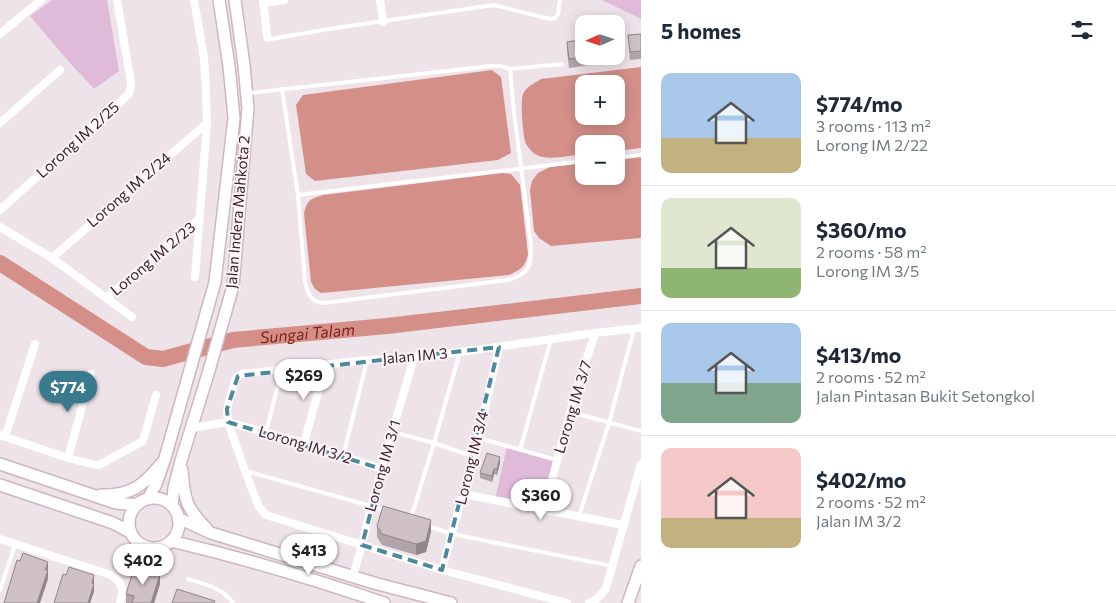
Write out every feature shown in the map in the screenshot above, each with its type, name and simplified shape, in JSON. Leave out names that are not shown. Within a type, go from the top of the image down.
[{"type":"main road","name":"Jalan Indera Mahkota 2","points":[[148,499],[156,484],[165,458],[215,282],[234,118],[229,66],[219,0]]},
{"type":"main road","name":"Jalan Indera Mahkota 2","points":[[172,506],[174,488],[181,461],[233,286],[248,108],[235,0]]},
{"type":"main road","points":[[94,495],[127,493],[142,484],[165,458]]},
{"type":"main road","points":[[181,461],[183,493],[190,509],[211,533]]},
{"type":"main road","points":[[0,464],[116,503],[137,505]]},
{"type":"main road","points":[[0,485],[113,523],[130,532]]},
{"type":"main road","points":[[148,499],[157,499],[165,501],[172,506],[178,518],[178,526],[171,542],[164,546],[148,548],[140,545],[134,539],[129,525],[132,511],[137,505],[148,499]]},
{"type":"main road","points":[[178,518],[211,533],[374,583],[451,603]]},
{"type":"main road","points":[[171,542],[294,574],[384,603]]},
{"type":"main road","points":[[628,603],[641,566]]},
{"type":"street","points":[[0,33],[41,0]]},
{"type":"street","name":"Lorong IM 2/25","points":[[0,210],[129,94],[131,87],[130,77],[117,0]]},
{"type":"street","points":[[194,0],[204,58],[207,122],[195,277]]},
{"type":"street","points":[[268,38],[266,35],[263,2],[284,0]]},
{"type":"street","points":[[380,0],[383,22]]},
{"type":"street","points":[[0,123],[60,70]]},
{"type":"street","name":"Lorong IM 2/24","points":[[52,258],[207,122]]},
{"type":"street","name":"Lorong IM 2/23","points":[[106,298],[199,220]]},
{"type":"street","points":[[0,227],[52,258],[132,317]]},
{"type":"street","name":"Jalan IM 3","points":[[228,422],[227,409],[235,380],[242,374],[326,364],[460,352],[638,328]]},
{"type":"street","name":"Lorong IM 3/7","points":[[544,510],[570,412],[595,333]]},
{"type":"street","points":[[35,344],[2,436],[68,458],[91,464],[99,464],[143,441],[156,394]]},
{"type":"street","name":"Lorong IM 3/4","points":[[442,570],[478,438],[500,347]]},
{"type":"street","name":"Lorong IM 3/1","points":[[353,576],[414,357]]},
{"type":"street","points":[[304,443],[326,364]]},
{"type":"street","points":[[68,458],[91,374]]},
{"type":"street","points":[[192,428],[228,422],[259,507],[266,515],[442,570],[567,603]]},
{"type":"street","name":"Lorong IM 3/2","points":[[228,422],[304,443],[382,469]]},
{"type":"street","points":[[589,603],[602,594],[606,588],[641,464]]},
{"type":"street","points":[[463,494],[623,525]]},
{"type":"street","points":[[0,539],[111,575],[121,584],[123,594],[120,603]]},
{"type":"lane","points":[[268,38],[383,22],[494,2],[550,19],[558,14],[560,0]]},
{"type":"lane","points":[[247,93],[492,66],[510,69],[562,64]]},
{"type":"lane","points":[[282,89],[298,195],[305,282],[309,296],[317,302],[324,303],[508,280],[520,277],[527,270],[532,258],[532,245],[510,69]]},
{"type":"lane","points":[[625,157],[641,155]]},
{"type":"lane","points":[[298,195],[575,163]]},
{"type":"lane","points":[[579,516],[638,328]]},
{"type":"lane","points":[[520,450],[551,339]]},
{"type":"lane","points":[[410,520],[460,352]]},
{"type":"lane","points":[[343,456],[367,360]]},
{"type":"lane","points":[[266,432],[282,370]]},
{"type":"lane","points":[[570,412],[641,431]]},
{"type":"lane","points":[[393,432],[473,456]]},
{"type":"lane","points":[[478,438],[557,460]]},
{"type":"lane","points":[[245,470],[394,514]]},
{"type":"lane","points":[[402,517],[418,522]]},
{"type":"lane","points":[[427,525],[452,534],[612,566]]},
{"type":"lane","points":[[0,590],[15,544]]},
{"type":"lane","points":[[188,579],[218,589],[234,603]]},
{"type":"highlighted area","points":[[499,347],[442,570],[362,545],[382,469],[228,422],[227,409],[238,376]]},
{"type":"shaded area","points":[[52,0],[107,0],[119,71],[94,89],[30,16]]},
{"type":"shaded area","points":[[602,0],[641,0],[641,19]]},
{"type":"shaded area","points":[[641,67],[641,148],[625,150],[625,135],[575,135],[575,155],[547,158],[534,153],[527,146],[522,119],[523,94],[531,85],[541,79]]},
{"type":"shaded area","points":[[492,70],[501,77],[511,153],[498,160],[315,181],[306,174],[296,105],[303,95]]},
{"type":"shaded area","points":[[641,156],[641,238],[551,246],[539,238],[534,231],[530,190],[532,181],[538,173],[550,167],[575,164],[575,185],[625,185],[625,158]]},
{"type":"shaded area","points":[[502,173],[511,174],[520,185],[528,254],[524,265],[519,269],[509,275],[321,293],[315,289],[311,282],[304,214],[306,206],[312,199],[323,195]]},
{"type":"shaded area","points":[[507,446],[557,460],[544,510],[495,500]]},
{"type":"building","points":[[641,34],[641,51],[630,52],[628,35]]},
{"type":"building","points":[[575,41],[575,58],[569,59],[567,42]]},
{"type":"building","points":[[487,453],[500,457],[497,469],[494,469],[492,476],[480,473]]},
{"type":"building","points":[[383,506],[431,520],[426,541],[416,544],[382,534],[377,526]]},
{"type":"building","points":[[23,553],[48,562],[45,570],[48,570],[37,603],[4,603],[17,560],[20,561]]},
{"type":"building","points":[[69,567],[94,575],[92,583],[94,584],[88,603],[54,603],[63,574],[66,575]]},
{"type":"building","points":[[134,568],[160,574],[151,603],[132,603],[134,596],[126,594]]},
{"type":"building","points":[[177,589],[215,601],[214,603],[172,603]]},
{"type":"waterway","name":"Sungai Talam","points":[[0,263],[146,357],[163,359],[233,340],[387,326],[641,296]]}]
